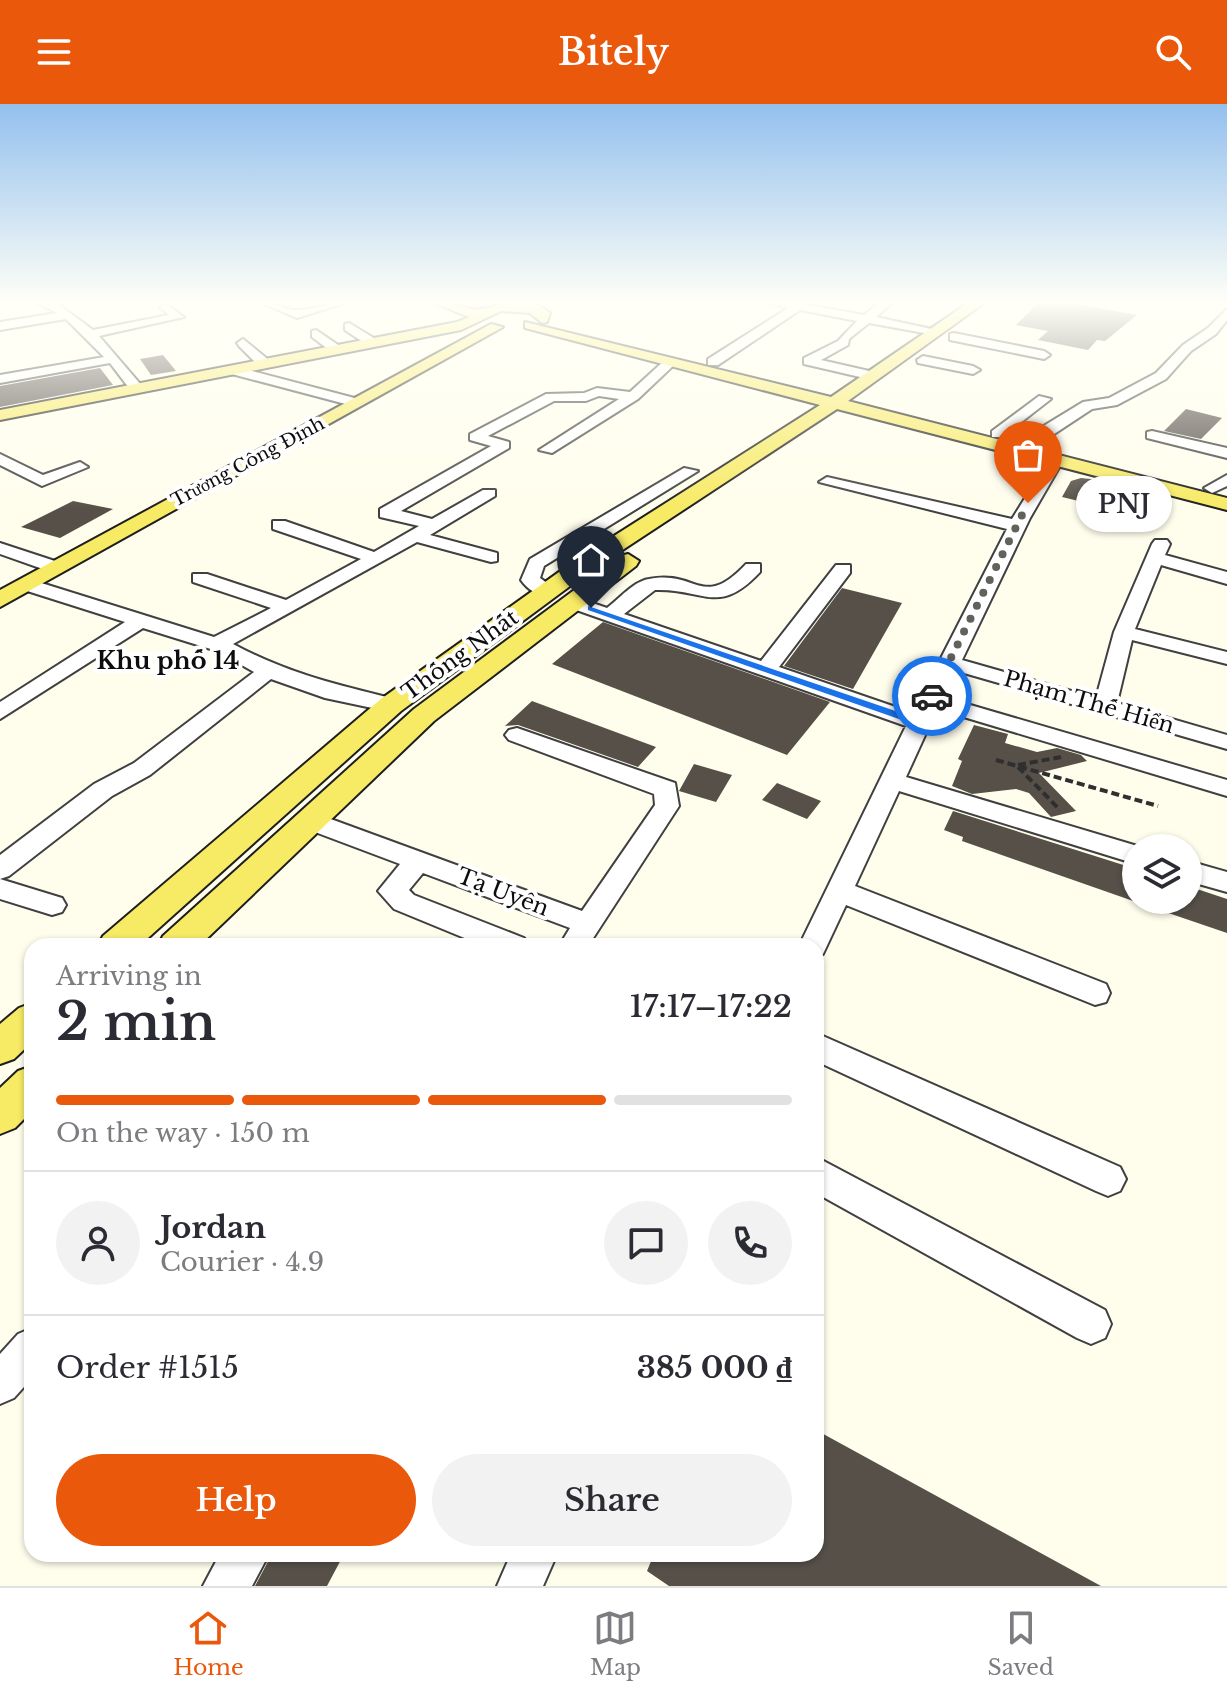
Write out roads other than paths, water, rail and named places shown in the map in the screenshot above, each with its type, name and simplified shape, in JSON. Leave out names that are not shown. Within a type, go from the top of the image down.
[{"type":"main road","points":[[0,415],[232,370]]},
{"type":"main road","name":"Trương Công Định","points":[[0,600],[418,370]]},
{"type":"main road","points":[[705,370],[997,434],[1024,446]]},
{"type":"main road","points":[[743,370],[1024,446],[1222,487]]},
{"type":"main road","points":[[856,401],[873,376],[881,370]]},
{"type":"main road","points":[[898,379],[910,370]]},
{"type":"main road","name":"Thống Nhất","points":[[125,938],[391,705],[547,592],[689,483],[856,401]]},
{"type":"main road","name":"Thống Nhất","points":[[184,938],[424,715],[572,602],[856,401]]},
{"type":"main road","points":[[1058,454],[1227,504]]},
{"type":"main road","points":[[689,483],[716,503]]},
{"type":"main road","points":[[391,705],[424,715]]},
{"type":"main road","points":[[0,1047],[24,1026]]},
{"type":"main road","points":[[0,1115],[24,1092]]},
{"type":"street","points":[[0,379],[50,370]]},
{"type":"street","points":[[121,370],[137,389]]},
{"type":"street","points":[[234,370],[357,403]]},
{"type":"street","points":[[547,450],[633,396],[662,370]]},
{"type":"street","points":[[848,370],[873,376]]},
{"type":"street","points":[[1024,446],[1082,408],[1112,402],[1146,385],[1166,370]]},
{"type":"street","points":[[435,525],[386,513],[504,445],[475,437],[551,397],[586,397],[597,392],[633,396]]},
{"type":"street","points":[[997,434],[1044,399]]},
{"type":"street","points":[[1152,435],[1227,453]]},
{"type":"street","points":[[817,938],[930,700],[951,663],[1014,525],[1058,454]]},
{"type":"street","points":[[0,459],[42,481],[80,467]]},
{"type":"street","points":[[827,482],[1014,525]]},
{"type":"street","points":[[215,645],[342,580],[372,557],[489,493]]},
{"type":"street","points":[[279,525],[372,557]]},
{"type":"street","points":[[414,536],[491,557]]},
{"type":"street","points":[[0,548],[57,568]]},
{"type":"street","points":[[1105,706],[1124,632],[1158,551],[1227,578]]},
{"type":"street","points":[[610,615],[650,584],[719,594],[738,587],[753,568]]},
{"type":"street","points":[[765,670],[843,569]]},
{"type":"street","points":[[200,578],[288,607]]},
{"type":"street","points":[[28,585],[215,645],[268,671],[333,693],[391,705]]},
{"type":"street","points":[[572,602],[920,723]]},
{"type":"street","points":[[0,712],[140,621]]},
{"type":"street","points":[[1124,632],[1227,658]]},
{"type":"street","name":"Phạm Thế Hiển","points":[[951,663],[1227,742]]},
{"type":"street","points":[[0,869],[103,790],[142,769],[268,671]]},
{"type":"street","points":[[930,700],[1227,788]]},
{"type":"street","points":[[517,735],[666,789],[667,806],[580,935]]},
{"type":"street","points":[[892,781],[1122,851]]},
{"type":"street","name":"Tạ Uyên","points":[[308,820],[419,860],[580,935]]},
{"type":"street","name":"Tạ Uyên","points":[[419,860],[392,891],[404,902],[494,938]]},
{"type":"street","points":[[1202,875],[1227,882]]},
{"type":"street","points":[[0,889],[52,905]]},
{"type":"street","points":[[839,891],[1095,993]]},
{"type":"street","points":[[824,1050],[1108,1179]]},
{"type":"street","points":[[824,1178],[1091,1324]]},
{"type":"street","points":[[0,1384],[24,1357]]},
{"type":"street","points":[[226,1586],[241,1562]]},
{"type":"street","points":[[520,1586],[530,1562]]},
{"type":"place","name":"PNJ","points":[[1028,503]]},
{"type":"district","name":"Khu phố 14","points":[[168,660]]}]
